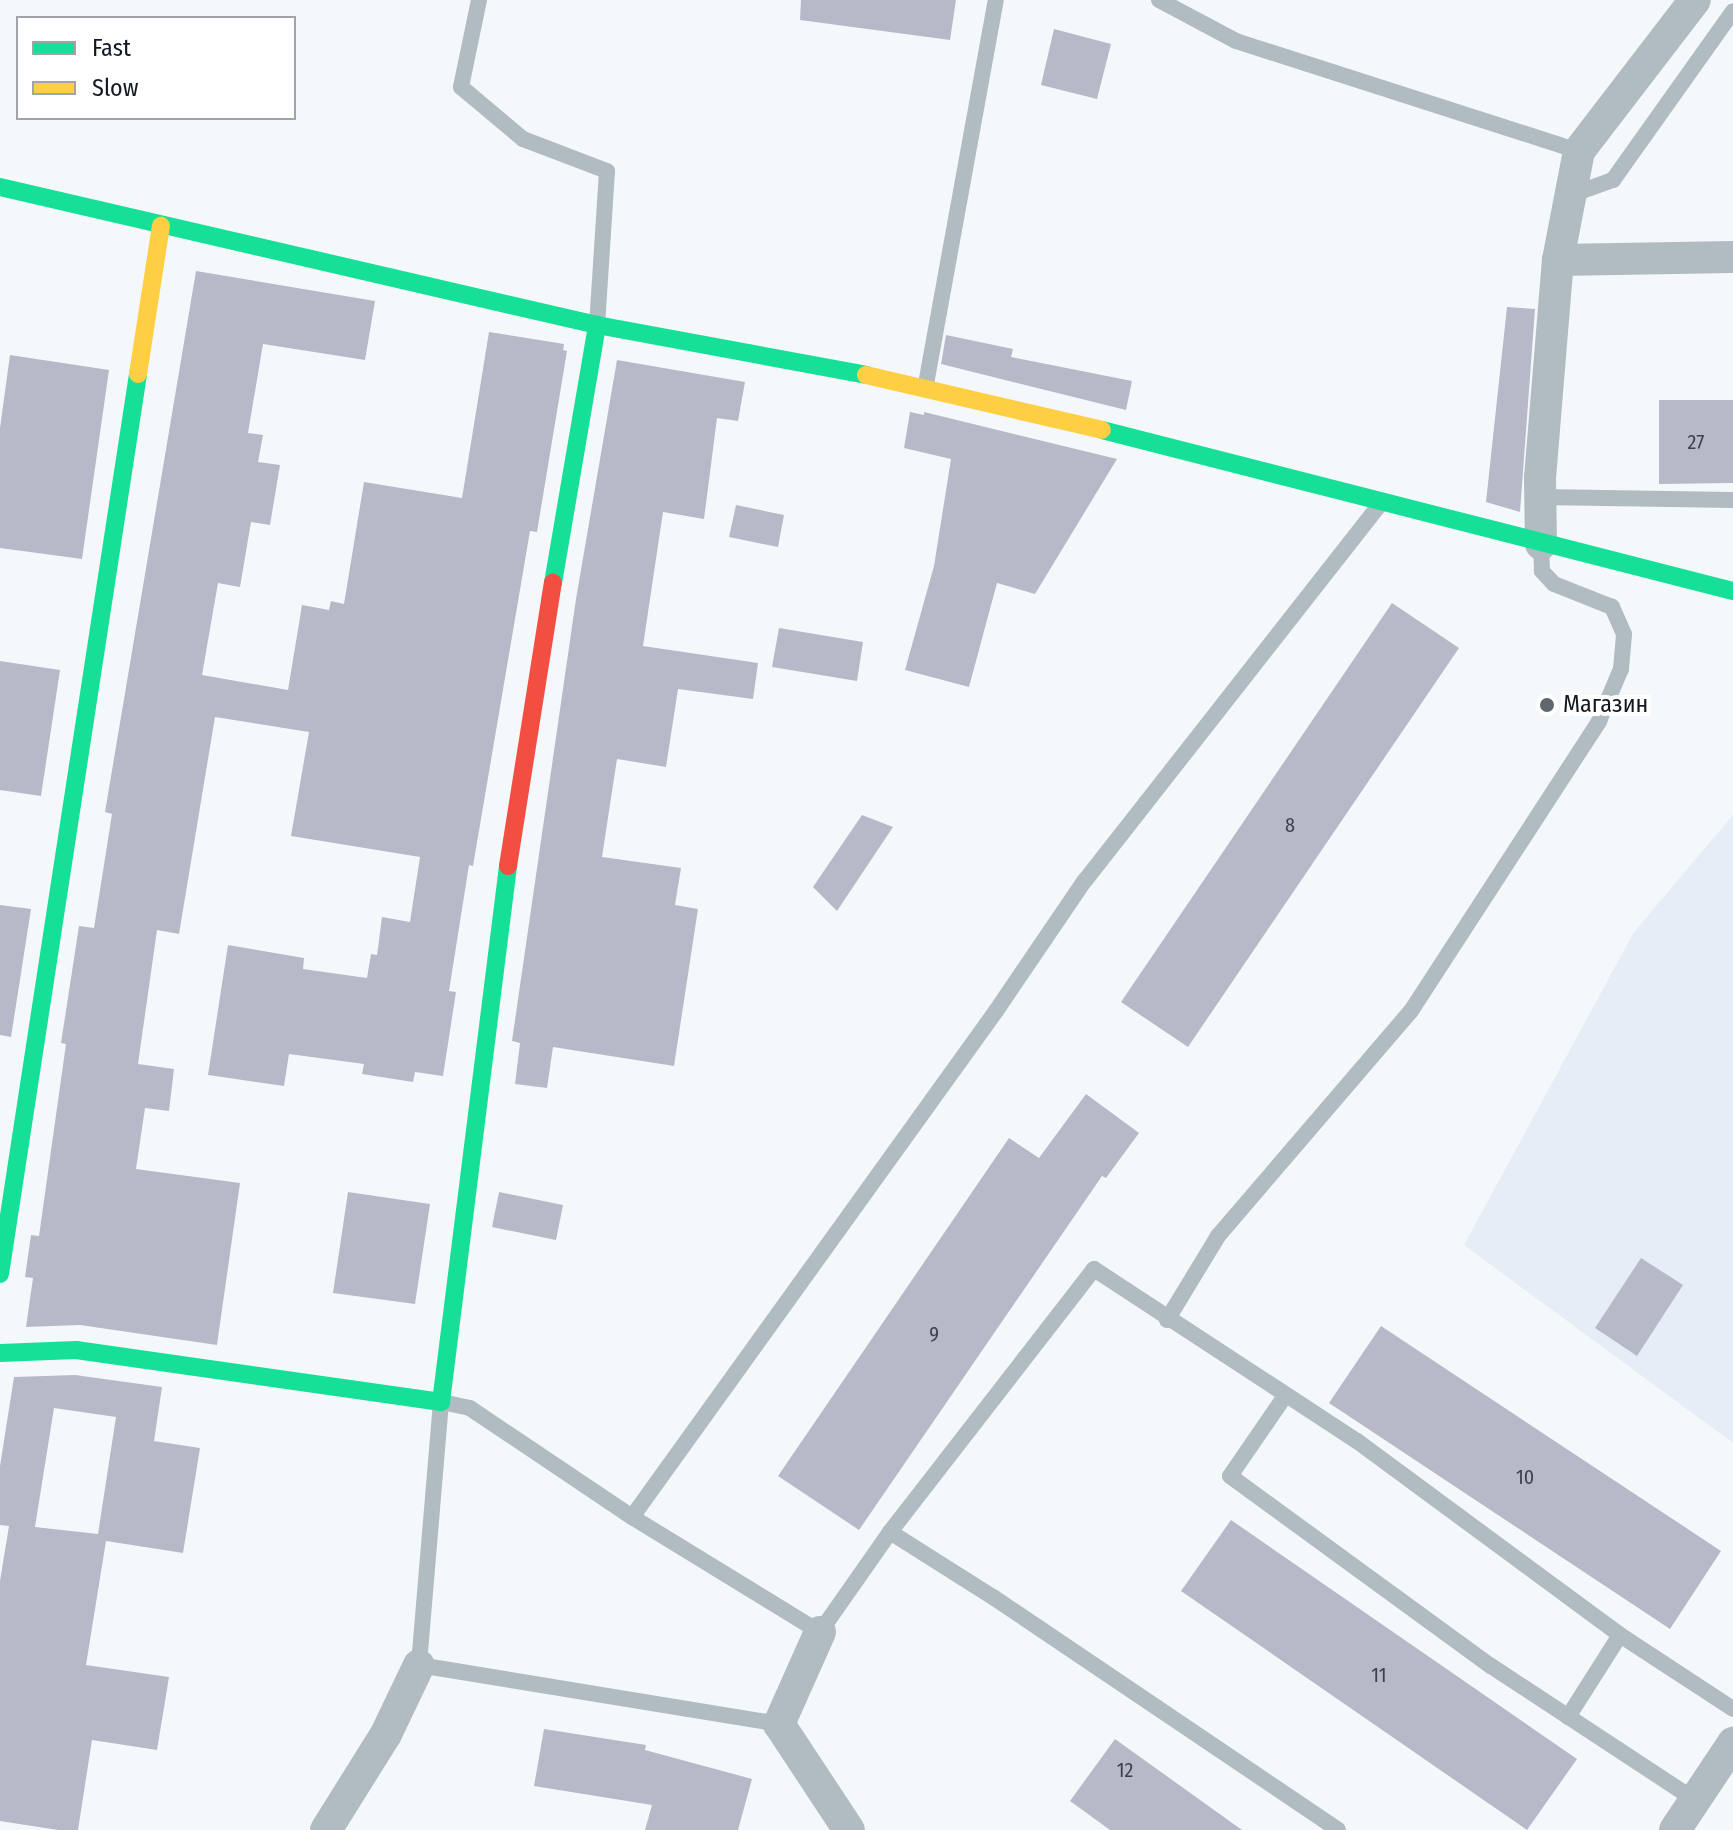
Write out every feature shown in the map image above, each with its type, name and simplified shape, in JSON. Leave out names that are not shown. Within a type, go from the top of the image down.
[{"type":"street","points":[[1541,544],[1540,497],[1558,260],[1579,151],[1695,0]]},
{"type":"street","points":[[0,187],[597,325],[925,386],[1384,499],[1541,544],[1733,591]]},
{"type":"street","points":[[0,1274],[161,226]]},
{"type":"street","points":[[1558,260],[1733,257]]},
{"type":"street","points":[[0,1353],[76,1350],[441,1402],[515,811],[597,325]]},
{"type":"street","points":[[820,1632],[779,1724],[849,1830]]},
{"type":"street","points":[[326,1830],[386,1734],[419,1665]]},
{"type":"street","points":[[1675,1830],[1733,1743]]},
{"type":"lane","points":[[479,0],[461,87],[523,139],[607,171],[597,325]]},
{"type":"lane","points":[[925,386],[996,0]]},
{"type":"lane","points":[[1159,0],[1236,41],[1579,151]]},
{"type":"lane","points":[[1571,195],[1613,180],[1733,11]]},
{"type":"lane","points":[[1540,497],[1733,500]]},
{"type":"lane","points":[[632,1517],[996,1011],[1085,880],[1384,499]]},
{"type":"lane","points":[[1167,1320],[1218,1236],[1411,1011],[1599,721],[1621,669],[1624,634],[1612,607],[1554,584],[1542,571],[1541,544]]},
{"type":"lane","points":[[779,1724],[419,1665],[441,1402],[470,1408],[632,1517],[820,1632],[890,1532],[1094,1269],[1167,1320],[1357,1441],[1620,1635],[1733,1709]]},
{"type":"lane","points":[[1285,1396],[1230,1476],[1491,1666],[1695,1800]]},
{"type":"lane","points":[[890,1532],[993,1597],[1338,1830]]},
{"type":"lane","points":[[1568,1717],[1620,1635]]},
{"type":"shaded area","points":[[1733,815],[1733,1443],[1464,1245],[1634,932]]},
{"type":"building","points":[[801,0],[956,0],[950,40],[800,20]]},
{"type":"building","points":[[1054,29],[1111,44],[1097,99],[1041,85]]},
{"type":"building","points":[[196,271],[375,301],[365,360],[263,344],[248,433],[263,435],[258,462],[280,465],[270,525],[251,522],[240,587],[218,583],[202,675],[288,690],[302,605],[329,610],[331,601],[344,604],[364,482],[462,498],[489,332],[564,344],[563,350],[567,351],[537,532],[530,531],[473,866],[469,865],[449,991],[456,992],[443,1076],[415,1072],[413,1082],[362,1074],[364,1064],[289,1054],[284,1086],[208,1075],[228,945],[304,958],[303,969],[367,978],[371,954],[377,955],[382,917],[410,922],[420,857],[291,836],[309,732],[215,717],[179,934],[157,930],[138,1064],[174,1069],[169,1111],[145,1108],[136,1169],[240,1183],[217,1345],[80,1325],[26,1327],[33,1278],[25,1277],[31,1235],[39,1236],[66,1044],[61,1043],[79,926],[94,928],[112,814],[105,812]]},
{"type":"building","points":[[1507,307],[1535,309],[1520,512],[1486,502]]},
{"type":"building","points":[[946,335],[1013,349],[1011,357],[1132,381],[1126,410],[941,364]]},
{"type":"building","points":[[10,355],[109,370],[82,559],[0,548],[0,428]]},
{"type":"building","points":[[617,360],[745,382],[738,421],[717,418],[704,519],[663,512],[643,646],[758,663],[753,699],[678,689],[666,767],[617,759],[602,857],[681,868],[675,905],[698,909],[674,1066],[553,1047],[547,1088],[515,1084],[520,1043],[512,1041],[576,599]]},
{"type":"building","points":[[1659,400],[1733,400],[1733,483],[1659,484]]},
{"type":"building","points":[[910,412],[924,415],[924,412],[1117,459],[1035,594],[997,583],[969,687],[905,670],[934,566],[951,459],[904,448]]},
{"type":"building","points":[[736,505],[784,515],[778,547],[729,537]]},
{"type":"building","points":[[1392,603],[1459,648],[1188,1047],[1121,1002]]},
{"type":"building","points":[[779,628],[863,642],[857,681],[772,667]]},
{"type":"building","points":[[0,661],[60,670],[41,796],[0,790]]},
{"type":"building","points":[[862,815],[893,827],[837,911],[813,887]]},
{"type":"building","points":[[0,905],[31,909],[11,1037],[0,1035]]},
{"type":"building","points":[[1086,1094],[1139,1133],[1106,1178],[1102,1176],[859,1530],[778,1476],[1009,1138],[1039,1158]]},
{"type":"building","points":[[348,1192],[430,1204],[415,1304],[333,1293]]},
{"type":"building","points":[[499,1192],[563,1205],[556,1240],[492,1227]]},
{"type":"building","points":[[1641,1258],[1683,1285],[1637,1356],[1595,1328]]},
{"type":"building","points":[[1381,1326],[1721,1551],[1670,1629],[1329,1403]]},
{"type":"building","points":[[75,1375],[162,1387],[154,1441],[200,1448],[183,1553],[106,1541],[86,1665],[169,1677],[157,1750],[92,1740],[78,1830],[0,1821],[0,1581],[9,1526],[0,1525],[0,1466],[14,1377]],"holes":[[[54,1408],[116,1417],[98,1534],[35,1527]]]},
{"type":"building","points":[[1231,1520],[1577,1759],[1527,1830],[1181,1591]]},
{"type":"building","points":[[544,1729],[646,1745],[645,1750],[752,1779],[738,1830],[645,1830],[652,1805],[534,1786]]},
{"type":"building","points":[[1115,1739],[1242,1830],[1110,1830],[1070,1801]]},
{"type":"traffic: fast","points":[[0,187],[597,325],[866,375]]},
{"type":"traffic: fast","points":[[553,583],[597,325]]},
{"type":"traffic: fast","points":[[0,1274],[138,374]]},
{"type":"traffic: fast","points":[[1102,430],[1733,591]]},
{"type":"traffic: fast","points":[[0,1353],[76,1350],[441,1402],[508,866]]},
{"type":"traffic: slow","points":[[138,374],[161,226]]},
{"type":"traffic: slow","points":[[866,375],[1102,430]]},
{"type":"traffic: jam","points":[[508,866],[553,583]]},
{"type":"place","name":"Магазин","points":[[1547,705]]}]
